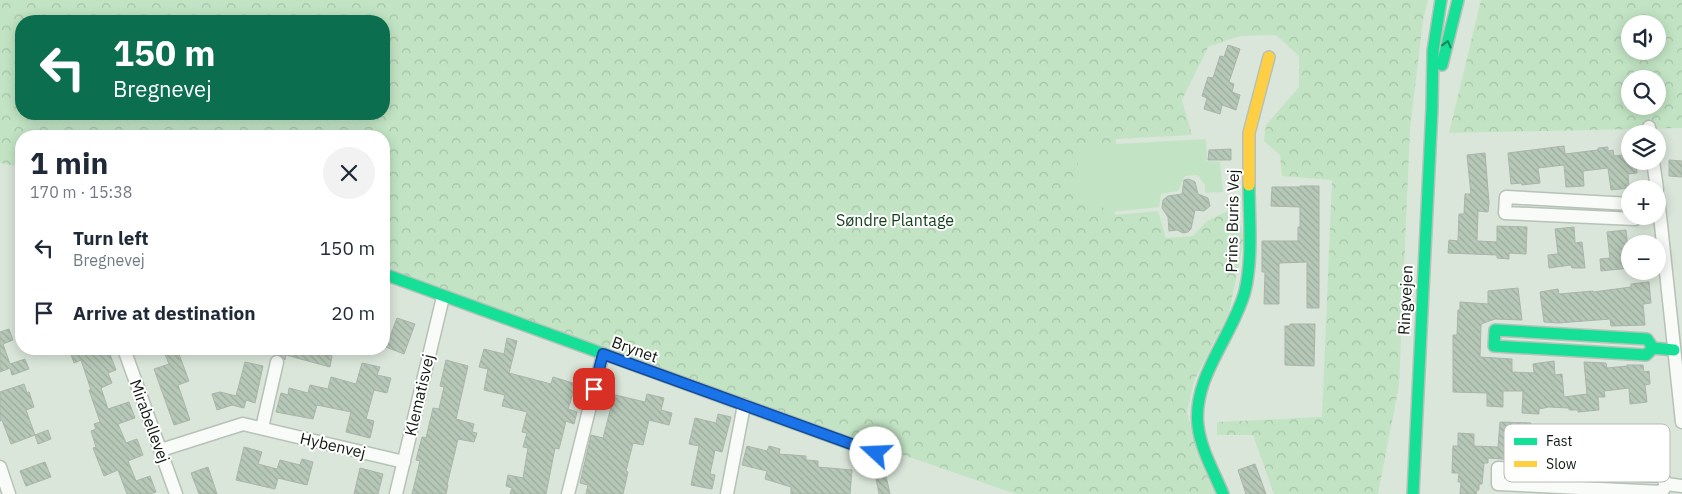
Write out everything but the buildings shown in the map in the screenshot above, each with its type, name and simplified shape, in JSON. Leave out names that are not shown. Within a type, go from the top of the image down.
[{"type":"street","name":"Ringvejen","points":[[1413,494],[1432,108],[1433,52],[1441,0]]},
{"type":"street","name":"Ringvejen","points":[[1432,108],[1458,0]]},
{"type":"street","name":"Prins Buris Vej","points":[[1223,494],[1202,444],[1198,425],[1199,399],[1206,378],[1238,313],[1245,290],[1250,263],[1249,133],[1269,57]]},
{"type":"street","points":[[1621,203],[1506,197],[1505,213],[1621,218]]},
{"type":"street","points":[[1660,225],[1680,387],[1682,422]]},
{"type":"street","name":"Brynet","points":[[390,276],[876,453]]},
{"type":"street","name":"Klematisvej","points":[[396,494],[443,297]]},
{"type":"street","points":[[1653,348],[1647,339],[1495,330],[1494,346],[1646,354],[1653,348],[1674,350]]},
{"type":"street","points":[[568,494],[603,354]]},
{"type":"street","name":"Mirabellevej","points":[[126,355],[176,494]]},
{"type":"street","points":[[262,428],[277,362]]},
{"type":"street","points":[[727,494],[744,406]]},
{"type":"street","name":"Hybenvej","points":[[161,450],[243,424],[404,462]]},
{"type":"street","points":[[0,467],[10,494]]},
{"type":"street","points":[[1504,468],[1498,468],[1498,484],[1662,492],[1666,484],[1682,486]]},
{"type":"green space","name":"Søndre Plantage","points":[[0,0],[1428,0],[1423,20],[1410,129],[1399,385],[1378,494],[1274,494],[1253,435],[1217,435],[1217,422],[1322,417],[1332,180],[1282,176],[1280,155],[1264,141],[1266,125],[1299,87],[1299,56],[1276,35],[1240,36],[1208,47],[1182,100],[1192,135],[1116,139],[1115,215],[1158,211],[1166,238],[1193,236],[1207,221],[1228,211],[1241,226],[1244,239],[1229,313],[1194,381],[1187,412],[1197,452],[1215,494],[1016,494],[390,277],[390,130],[15,130],[15,166],[0,163]]},
{"type":"green space","points":[[1481,0],[1682,0],[1682,128],[1666,128],[1666,125],[1621,125],[1621,129],[1449,133]]},
{"type":"green space","points":[[1206,139],[1207,161],[1220,162],[1223,192],[1205,193],[1205,185],[1198,175],[1185,176],[1178,191],[1161,194],[1159,207],[1110,212],[1073,189],[1081,146]]},
{"type":"traffic: fast","points":[[1413,494],[1432,108],[1433,51],[1441,0]]},
{"type":"traffic: fast","points":[[1442,65],[1458,0]]},
{"type":"traffic: fast","points":[[1223,494],[1202,444],[1198,426],[1198,408],[1207,374],[1232,324],[1245,291],[1250,251],[1249,185]]},
{"type":"traffic: fast","points":[[390,276],[876,453]]},
{"type":"traffic: fast","points":[[1653,348],[1647,339],[1495,330],[1494,346],[1646,355],[1653,348],[1674,350]]},
{"type":"traffic: slow","points":[[1249,185],[1249,133],[1269,57]]},
{"type":"route","points":[[594,389],[603,354],[876,453]]}]
